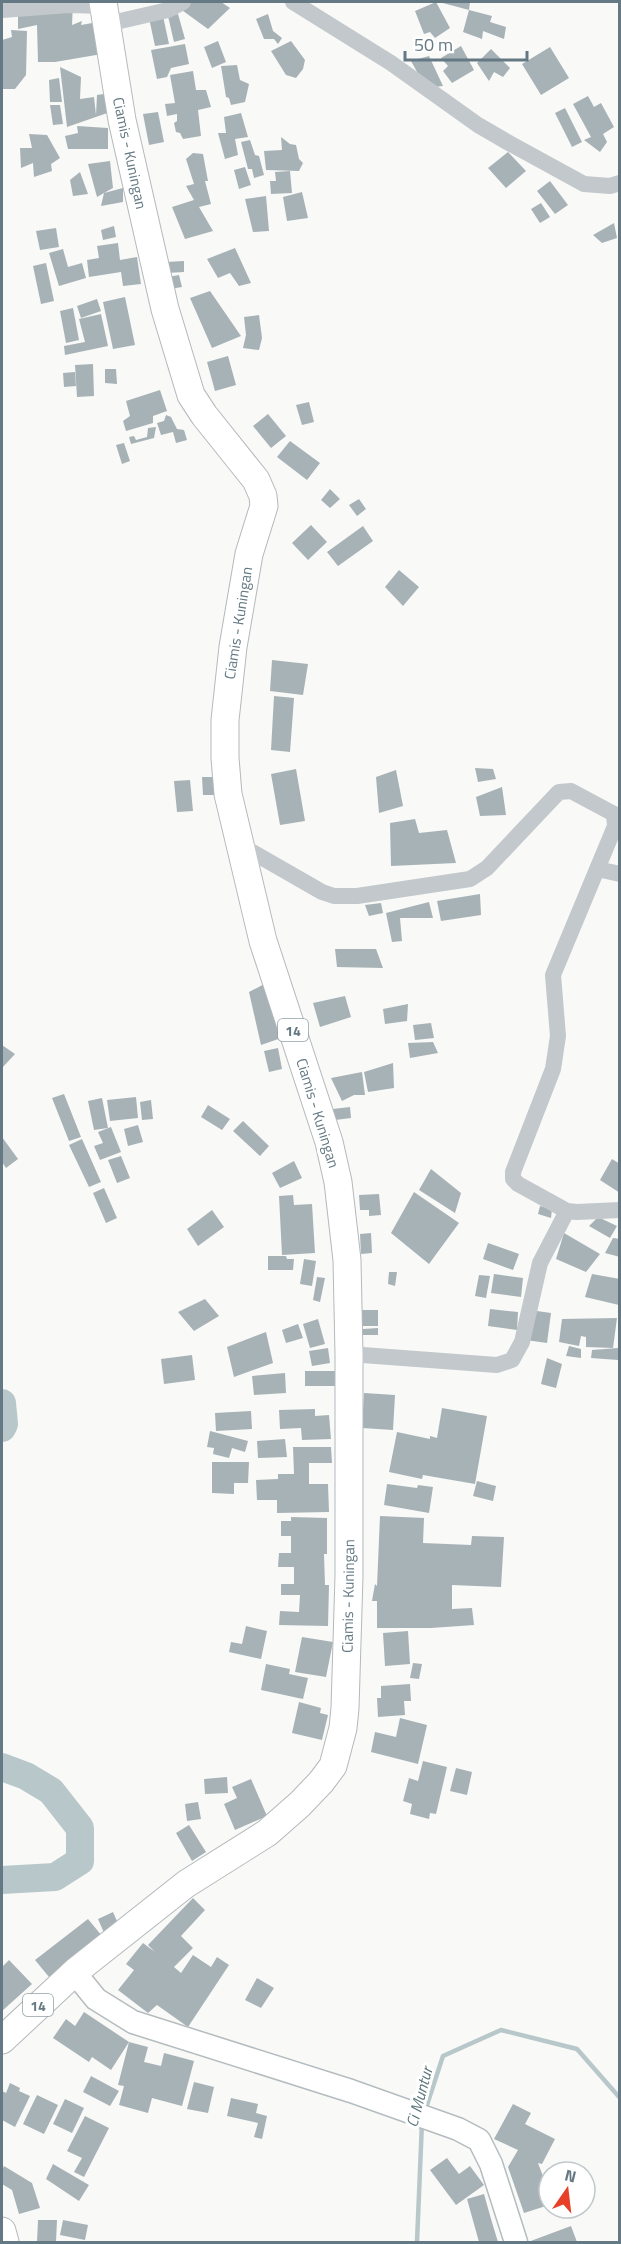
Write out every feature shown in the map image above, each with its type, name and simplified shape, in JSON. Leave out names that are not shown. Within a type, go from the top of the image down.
[{"type":"highway","name":"Ciamis - Kuningan","points":[[2,2040],[76,1971],[186,1884],[267,1833],[300,1804],[333,1766],[339,1747],[345,1708],[349,1576],[349,1354],[347,1260],[338,1182],[329,1142],[263,941],[228,794],[225,720],[245,574],[264,506],[263,496],[256,480],[204,415],[192,395],[165,309],[122,120],[105,11]]},
{"type":"highway","points":[[2,2231],[5,2242]]},
{"type":"main road","points":[[76,1971],[96,1999],[133,2022],[351,2091],[458,2129],[478,2140],[487,2156],[516,2242]]},
{"type":"street","points":[[2,10],[69,5],[105,11],[168,10],[183,2]]},
{"type":"street","points":[[293,2],[391,63],[478,125],[509,144],[584,184],[610,186],[620,183]]},
{"type":"street","points":[[240,845],[322,892],[334,896],[357,896],[470,879],[487,868],[555,796],[565,790],[614,814],[615,826],[553,975],[558,1036],[553,1069],[513,1172],[513,1179],[518,1184],[567,1210],[577,1212],[620,1210]]},
{"type":"street","points":[[597,869],[620,874]]},
{"type":"street","points":[[349,1354],[497,1365],[512,1360],[522,1342],[540,1263],[567,1210]]},
{"type":"building","points":[[73,2],[72,25],[82,21],[81,25],[98,22],[102,54],[55,62],[38,62],[37,25],[18,29],[18,3]]},
{"type":"building","points":[[187,2],[221,2],[230,8],[208,29],[179,8]]},
{"type":"building","points":[[436,2],[450,28],[435,38],[430,32],[424,34],[415,11]]},
{"type":"building","points":[[439,2],[470,2],[469,10]]},
{"type":"building","points":[[469,10],[492,16],[490,22],[506,27],[504,39],[483,31],[482,39],[463,32]]},
{"type":"building","points":[[178,14],[185,39],[174,42],[168,16]]},
{"type":"building","points":[[268,14],[273,31],[282,38],[278,44],[274,39],[264,39],[256,19]]},
{"type":"building","points":[[163,16],[169,44],[155,46],[149,18]]},
{"type":"building","points":[[11,30],[27,31],[26,75],[15,89],[2,89],[2,40],[12,37]]},
{"type":"building","points":[[218,41],[226,62],[212,68],[204,47]]},
{"type":"building","points":[[291,41],[305,60],[303,69],[296,78],[286,75],[271,51]]},
{"type":"building","points":[[185,44],[189,64],[171,68],[167,77],[157,79],[151,50]]},
{"type":"building","points":[[461,46],[474,70],[452,83],[443,71],[448,66],[441,58]]},
{"type":"building","points":[[550,47],[569,78],[541,95],[522,64]]},
{"type":"building","points":[[491,49],[510,68],[503,77],[494,72],[489,81],[477,63]]},
{"type":"building","points":[[429,56],[443,86],[426,88],[411,61]]},
{"type":"building","points":[[237,65],[240,80],[249,84],[245,102],[231,105],[229,98],[226,97],[221,66]]},
{"type":"building","points":[[60,67],[81,77],[80,99],[94,97],[96,115],[97,95],[110,93],[113,111],[67,127]]},
{"type":"building","points":[[193,71],[196,90],[206,90],[211,107],[198,110],[201,136],[183,139],[180,133],[176,132],[174,123],[177,121],[177,114],[167,116],[165,104],[175,103],[170,75]]},
{"type":"building","points":[[59,78],[62,102],[50,102],[49,80]]},
{"type":"building","points":[[588,96],[594,107],[601,103],[614,127],[603,134],[607,142],[600,152],[584,140],[591,137],[573,104]]},
{"type":"building","points":[[50,105],[60,105],[63,124],[53,125]]},
{"type":"building","points":[[565,108],[582,142],[572,147],[555,113]]},
{"type":"building","points":[[158,112],[164,142],[149,145],[143,114]]},
{"type":"building","points":[[241,113],[248,137],[235,139],[238,155],[225,159],[218,133],[226,133],[224,117]]},
{"type":"building","points":[[77,126],[108,128],[108,149],[68,149],[65,136],[78,133]]},
{"type":"building","points":[[29,134],[47,135],[60,158],[51,164],[52,171],[34,177],[33,163],[21,168],[20,148],[32,148]]},
{"type":"building","points":[[281,137],[290,144],[296,145],[299,159],[303,163],[299,171],[266,170],[264,151],[282,150]]},
{"type":"building","points":[[250,140],[255,155],[259,156],[264,175],[254,178],[252,169],[248,169],[241,142]]},
{"type":"building","points":[[508,152],[526,171],[506,188],[488,168]]},
{"type":"building","points":[[193,153],[203,154],[208,181],[205,181],[211,204],[199,207],[213,231],[185,239],[172,207],[194,200],[186,186],[194,184],[186,159]]},
{"type":"building","points":[[110,161],[113,188],[97,197],[88,164]]},
{"type":"building","points":[[245,167],[251,185],[239,189],[234,170]]},
{"type":"building","points":[[290,171],[292,193],[271,194],[270,181],[276,181],[275,172]]},
{"type":"building","points":[[80,172],[88,194],[73,196],[70,180]]},
{"type":"building","points":[[550,181],[568,205],[555,214],[537,191]]},
{"type":"building","points":[[123,188],[123,202],[101,206],[104,193]]},
{"type":"building","points":[[302,192],[308,218],[287,221],[283,197]]},
{"type":"building","points":[[266,196],[269,231],[253,232],[245,199]]},
{"type":"building","points":[[541,203],[550,217],[540,223],[531,209]]},
{"type":"building","points":[[614,223],[617,238],[602,243],[593,235]]},
{"type":"building","points":[[114,226],[116,237],[103,240],[101,230]]},
{"type":"building","points":[[56,228],[59,247],[40,250],[36,231]]},
{"type":"building","points":[[118,243],[120,260],[137,257],[141,284],[123,286],[121,272],[89,277],[87,260],[99,258],[97,246]]},
{"type":"building","points":[[235,248],[251,283],[239,286],[230,273],[218,278],[207,259]]},
{"type":"building","points":[[63,249],[68,267],[82,263],[86,278],[59,286],[49,253]]},
{"type":"building","points":[[184,261],[184,272],[167,273],[166,262]]},
{"type":"building","points":[[46,263],[54,301],[41,304],[33,266]]},
{"type":"building","points":[[179,275],[182,287],[170,289],[168,277]]},
{"type":"building","points":[[210,291],[241,336],[212,348],[190,298]]},
{"type":"building","points":[[125,297],[135,345],[113,349],[103,302]]},
{"type":"building","points":[[97,299],[101,311],[81,318],[77,306]]},
{"type":"building","points":[[73,308],[79,340],[66,343],[60,311]]},
{"type":"building","points":[[101,314],[108,346],[65,355],[64,346],[85,342],[79,319]]},
{"type":"building","points":[[259,315],[262,338],[259,350],[243,348],[246,335],[244,317]]},
{"type":"building","points":[[228,356],[236,385],[215,391],[207,362]]},
{"type":"building","points":[[93,364],[94,396],[77,397],[75,365]]},
{"type":"building","points":[[105,369],[116,369],[117,384],[105,383]]},
{"type":"building","points":[[75,372],[76,386],[64,387],[63,373]]},
{"type":"building","points":[[160,390],[167,411],[153,416],[153,423],[126,431],[123,421],[130,416],[126,401]]},
{"type":"building","points":[[309,402],[314,422],[302,425],[296,405]]},
{"type":"building","points":[[268,414],[286,436],[271,448],[253,426]]},
{"type":"building","points":[[166,415],[171,417],[177,429],[184,430],[187,440],[176,443],[173,432],[161,435],[157,423],[164,421]]},
{"type":"building","points":[[156,427],[154,438],[131,444],[129,437],[134,436],[136,440],[147,437],[148,428]]},
{"type":"building","points":[[290,441],[320,463],[307,480],[277,457]]},
{"type":"building","points":[[124,443],[130,461],[122,464],[116,445]]},
{"type":"building","points":[[330,489],[340,499],[330,508],[321,500]]},
{"type":"building","points":[[359,499],[366,509],[357,516],[349,505]]},
{"type":"building","points":[[311,525],[327,542],[308,560],[292,543]]},
{"type":"building","points":[[363,526],[373,541],[338,566],[327,552]]},
{"type":"building","points":[[399,570],[419,587],[403,606],[385,587]]},
{"type":"building","points":[[272,660],[308,664],[303,695],[270,691]]},
{"type":"building","points":[[274,696],[294,698],[290,752],[271,750]]},
{"type":"building","points":[[475,768],[493,769],[496,779],[478,782]]},
{"type":"building","points":[[296,769],[305,821],[280,825],[271,774]]},
{"type":"building","points":[[396,770],[403,806],[379,813],[376,777]]},
{"type":"building","points":[[202,777],[214,777],[214,795],[203,795]]},
{"type":"building","points":[[190,780],[193,811],[177,812],[174,781]]},
{"type":"building","points":[[502,787],[506,815],[480,816],[476,797]]},
{"type":"building","points":[[415,819],[419,833],[447,830],[456,863],[391,866],[390,823]]},
{"type":"building","points":[[480,894],[481,915],[441,921],[437,901]]},
{"type":"building","points":[[429,902],[433,918],[400,918],[402,941],[392,942],[386,913]]},
{"type":"building","points":[[381,903],[383,913],[369,916],[365,905]]},
{"type":"building","points":[[335,949],[376,949],[383,968],[337,967]]},
{"type":"building","points":[[270,981],[287,1036],[261,1045],[249,992]]},
{"type":"building","points":[[345,996],[351,1017],[320,1027],[313,1003]]},
{"type":"building","points":[[408,1004],[407,1021],[385,1024],[383,1009]]},
{"type":"building","points":[[431,1023],[434,1038],[415,1040],[413,1025]]},
{"type":"building","points":[[433,1042],[438,1053],[410,1058],[408,1043]]},
{"type":"building","points":[[2,1045],[15,1054],[2,1068]]},
{"type":"building","points":[[278,1048],[282,1069],[269,1072],[264,1051]]},
{"type":"building","points":[[393,1063],[394,1088],[368,1092],[364,1072]]},
{"type":"building","points":[[362,1072],[365,1095],[354,1095],[342,1101],[331,1078]]},
{"type":"building","points":[[64,1094],[81,1137],[69,1141],[52,1098]]},
{"type":"building","points":[[136,1097],[138,1118],[110,1121],[107,1100]]},
{"type":"building","points":[[102,1098],[108,1128],[94,1130],[88,1101]]},
{"type":"building","points":[[151,1100],[153,1119],[142,1120],[140,1102]]},
{"type":"building","points":[[208,1105],[230,1119],[222,1130],[201,1117]]},
{"type":"building","points":[[350,1107],[351,1118],[335,1120],[333,1109]]},
{"type":"building","points":[[243,1121],[269,1146],[260,1156],[233,1131]]},
{"type":"building","points":[[138,1125],[143,1142],[128,1146],[124,1129]]},
{"type":"building","points":[[111,1127],[121,1152],[100,1160],[94,1146],[103,1143],[98,1132]]},
{"type":"building","points":[[2,1137],[18,1159],[6,1168],[2,1162]]},
{"type":"building","points":[[82,1139],[101,1182],[89,1187],[69,1145]]},
{"type":"building","points":[[121,1156],[130,1178],[117,1183],[108,1160]]},
{"type":"building","points":[[612,1159],[620,1164],[620,1193],[600,1180]]},
{"type":"building","points":[[294,1161],[302,1178],[280,1188],[272,1173]]},
{"type":"building","points":[[431,1169],[461,1193],[455,1213],[419,1190]]},
{"type":"building","points":[[104,1188],[117,1218],[106,1223],[93,1193]]},
{"type":"building","points":[[414,1192],[459,1223],[429,1264],[391,1233]]},
{"type":"building","points":[[379,1194],[381,1215],[369,1216],[369,1210],[360,1210],[359,1195]]},
{"type":"building","points":[[293,1195],[294,1205],[312,1204],[315,1253],[282,1255],[279,1196]]},
{"type":"building","points":[[540,1206],[552,1209],[551,1218],[538,1214]]},
{"type":"building","points":[[212,1210],[224,1227],[198,1246],[187,1229]]},
{"type":"building","points":[[598,1217],[617,1226],[610,1238],[589,1226]]},
{"type":"building","points":[[371,1233],[372,1253],[361,1254],[360,1234]]},
{"type":"building","points":[[564,1233],[600,1254],[586,1272],[556,1259]]},
{"type":"building","points":[[613,1238],[620,1239],[620,1257],[605,1253]]},
{"type":"building","points":[[488,1243],[519,1254],[513,1270],[483,1259]]},
{"type":"building","points":[[268,1256],[286,1256],[287,1259],[294,1259],[293,1270],[268,1270]]},
{"type":"building","points":[[304,1259],[316,1261],[312,1286],[300,1284]]},
{"type":"building","points":[[389,1272],[397,1272],[395,1286],[388,1284]]},
{"type":"building","points":[[494,1274],[523,1278],[521,1297],[491,1293]]},
{"type":"building","points":[[592,1274],[620,1279],[619,1305],[585,1297]]},
{"type":"building","points":[[479,1275],[490,1276],[486,1298],[475,1296]]},
{"type":"building","points":[[317,1277],[325,1278],[320,1302],[313,1300]]},
{"type":"building","points":[[205,1299],[219,1316],[194,1331],[178,1312]]},
{"type":"building","points":[[490,1309],[518,1312],[517,1330],[488,1326]]},
{"type":"building","points":[[359,1310],[378,1310],[378,1326],[359,1326]]},
{"type":"building","points":[[530,1310],[551,1313],[547,1343],[526,1340]]},
{"type":"building","points":[[617,1318],[613,1348],[586,1347],[586,1337],[581,1336],[579,1346],[559,1342],[562,1319]]},
{"type":"building","points":[[318,1319],[325,1344],[310,1348],[303,1324]]},
{"type":"building","points":[[298,1324],[303,1338],[286,1343],[282,1330]]},
{"type":"building","points":[[378,1328],[378,1335],[363,1335],[363,1329]]},
{"type":"building","points":[[266,1332],[273,1363],[234,1377],[227,1347]]},
{"type":"building","points":[[569,1346],[581,1349],[581,1358],[566,1356]]},
{"type":"building","points":[[328,1348],[330,1363],[312,1366],[309,1351]]},
{"type":"building","points":[[618,1348],[618,1360],[591,1358],[592,1350]]},
{"type":"building","points":[[192,1355],[195,1380],[164,1384],[161,1359]]},
{"type":"building","points":[[547,1358],[562,1364],[556,1388],[541,1384]]},
{"type":"building","points":[[305,1371],[336,1371],[336,1386],[305,1386]]},
{"type":"building","points":[[285,1373],[286,1393],[254,1395],[252,1376]]},
{"type":"building","points":[[364,1393],[395,1395],[393,1430],[362,1428]]},
{"type":"building","points":[[442,1408],[487,1416],[475,1484],[423,1475],[422,1479],[389,1472],[397,1432],[430,1439],[430,1436],[437,1438]]},
{"type":"building","points":[[315,1409],[315,1416],[329,1415],[331,1439],[302,1440],[301,1428],[280,1429],[279,1410]]},
{"type":"building","points":[[251,1411],[252,1429],[216,1431],[215,1413]]},
{"type":"building","points":[[210,1431],[248,1441],[245,1452],[232,1448],[229,1458],[213,1454],[214,1448],[207,1447]]},
{"type":"building","points":[[285,1439],[287,1457],[258,1458],[257,1441]]},
{"type":"building","points":[[293,1447],[331,1447],[332,1463],[309,1463],[309,1484],[328,1484],[329,1512],[277,1513],[277,1500],[257,1500],[256,1480],[278,1479],[278,1474],[294,1474]]},
{"type":"building","points":[[212,1462],[249,1462],[248,1483],[234,1483],[234,1494],[212,1493]]},
{"type":"building","points":[[477,1481],[496,1486],[493,1501],[473,1496]]},
{"type":"building","points":[[387,1484],[417,1488],[418,1485],[433,1487],[429,1513],[384,1505]]},
{"type":"building","points":[[380,1516],[424,1518],[423,1543],[471,1545],[472,1536],[504,1537],[501,1587],[452,1585],[452,1609],[472,1608],[474,1625],[377,1628],[377,1601],[372,1601],[375,1584],[377,1586]]},
{"type":"building","points":[[291,1517],[327,1518],[327,1554],[324,1554],[325,1585],[329,1585],[328,1626],[279,1625],[280,1611],[299,1612],[300,1595],[281,1595],[281,1584],[294,1584],[294,1567],[278,1567],[279,1553],[291,1553],[291,1536],[281,1536],[281,1521],[291,1521]]},
{"type":"building","points":[[246,1626],[267,1631],[261,1659],[229,1652],[231,1642],[242,1644]]},
{"type":"building","points":[[408,1631],[410,1664],[385,1666],[383,1633]]},
{"type":"building","points":[[302,1637],[333,1642],[326,1677],[295,1672]]},
{"type":"building","points":[[413,1663],[422,1664],[419,1679],[410,1678]]},
{"type":"building","points":[[266,1664],[290,1669],[289,1674],[308,1678],[303,1699],[261,1690]]},
{"type":"building","points":[[410,1684],[411,1701],[404,1701],[405,1715],[378,1717],[377,1698],[381,1698],[381,1686]]},
{"type":"building","points":[[299,1702],[321,1708],[320,1713],[328,1715],[322,1740],[292,1733]]},
{"type":"building","points":[[400,1718],[427,1725],[418,1764],[371,1752],[375,1732],[396,1737]]},
{"type":"building","points":[[423,1761],[447,1767],[436,1814],[430,1813],[429,1819],[410,1814],[412,1804],[403,1801],[409,1778],[418,1781]]},
{"type":"building","points":[[456,1768],[472,1772],[467,1795],[450,1791]]},
{"type":"building","points":[[227,1777],[228,1793],[205,1794],[204,1779]]},
{"type":"building","points":[[251,1779],[267,1816],[235,1830],[224,1804],[237,1798],[232,1787]]},
{"type":"building","points":[[198,1802],[201,1819],[187,1821],[185,1804]]},
{"type":"building","points":[[189,1825],[206,1852],[192,1861],[176,1833]]},
{"type":"building","points":[[193,1898],[205,1910],[181,1936],[193,1948],[174,1967],[181,1973],[193,1955],[211,1967],[217,1957],[229,1965],[188,2027],[157,2005],[148,2013],[118,1990],[134,1970],[126,1964],[143,1943],[155,1952],[148,1945]]},
{"type":"building","points":[[113,1912],[120,1928],[105,1935],[98,1919]]},
{"type":"building","points":[[88,1919],[102,1936],[49,1977],[35,1960]]},
{"type":"building","points":[[9,1960],[32,1984],[2,2011],[2,1967]]},
{"type":"building","points":[[257,1978],[274,1988],[261,2008],[245,2000]]},
{"type":"building","points":[[84,2012],[129,2042],[111,2070],[92,2057],[89,2062],[53,2038],[66,2019],[75,2026]]},
{"type":"building","points":[[129,2042],[148,2047],[144,2062],[161,2066],[164,2053],[194,2061],[182,2106],[152,2098],[148,2113],[119,2105],[124,2086],[118,2085]]},
{"type":"building","points":[[91,2076],[119,2091],[110,2106],[83,2092]]},
{"type":"building","points":[[194,2082],[214,2087],[208,2113],[187,2109]]},
{"type":"building","points":[[10,2083],[20,2088],[19,2091],[30,2096],[15,2127],[2,2120],[2,2091],[6,2093]]},
{"type":"building","points":[[37,2095],[58,2105],[44,2134],[23,2124]]},
{"type":"building","points":[[231,2098],[258,2104],[256,2113],[267,2116],[262,2139],[254,2137],[258,2123],[227,2116]]},
{"type":"building","points":[[65,2099],[84,2108],[72,2133],[53,2124]]},
{"type":"building","points":[[513,2104],[531,2113],[525,2124],[555,2139],[544,2160],[537,2160],[537,2209],[524,2213],[508,2167],[518,2150],[494,2139]]},
{"type":"building","points":[[85,2116],[109,2128],[84,2177],[74,2172],[82,2158],[67,2151]]},
{"type":"building","points":[[447,2158],[459,2174],[470,2166],[484,2185],[456,2205],[430,2170]]},
{"type":"building","points":[[53,2164],[89,2185],[79,2201],[46,2179]]},
{"type":"building","points":[[4,2166],[32,2183],[40,2208],[19,2214],[12,2190],[2,2184]]},
{"type":"building","points":[[484,2194],[498,2242],[479,2242],[467,2199]]},
{"type":"building","points":[[38,2220],[57,2220],[56,2242],[37,2242]]},
{"type":"building","points":[[63,2220],[88,2225],[85,2240],[60,2235]]},
{"type":"building","points":[[571,2226],[577,2242],[528,2242]]},
{"type":"waterway","points":[[2,1403],[4,1424],[2,1428]]},
{"type":"waterway","points":[[2,1767],[26,1776],[51,1791],[80,1828],[80,1861],[55,1877],[2,1880]]},
{"type":"waterway","name":"Ci Muntur","points":[[425,2111],[443,2056],[501,2030],[577,2049],[620,2098]]},
{"type":"waterway","name":"Ci Muntur","points":[[417,2242],[422,2122]]}]
